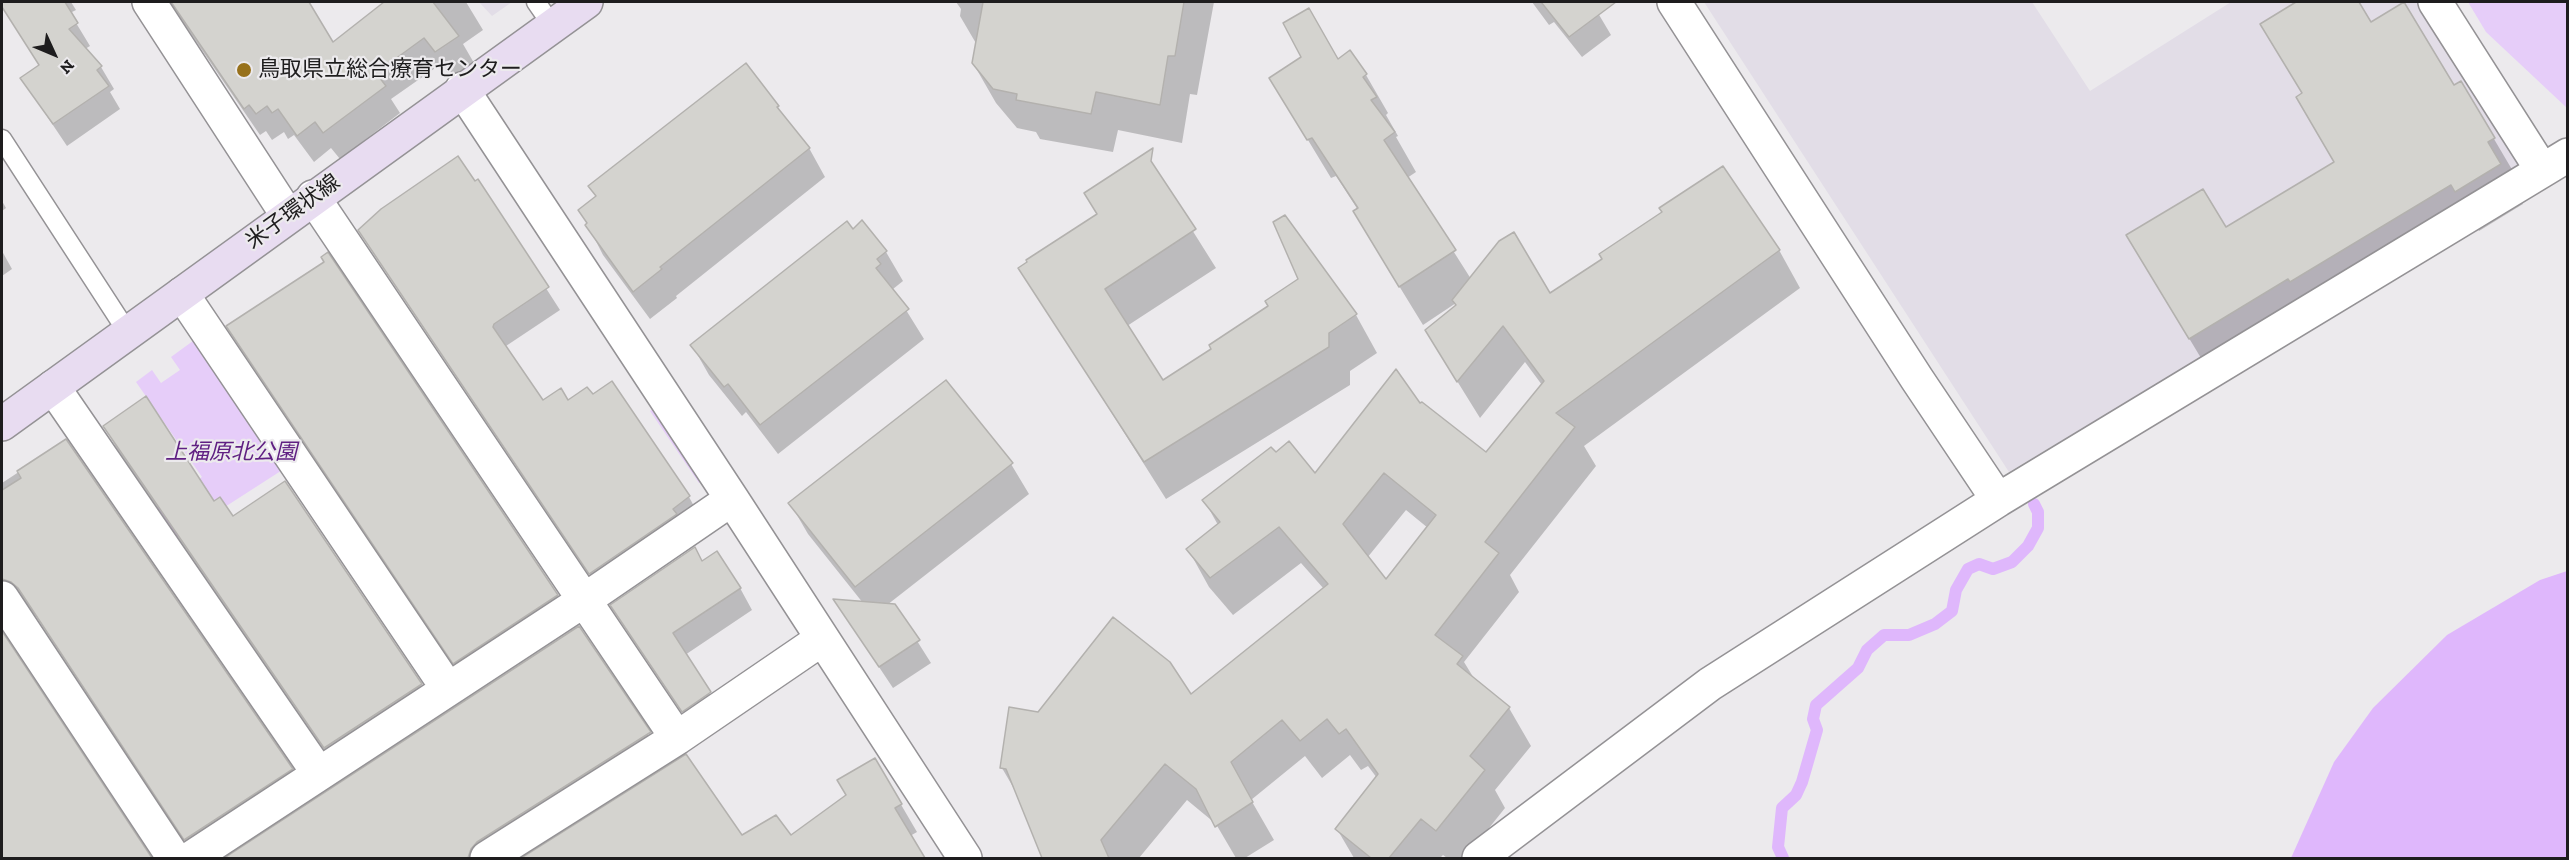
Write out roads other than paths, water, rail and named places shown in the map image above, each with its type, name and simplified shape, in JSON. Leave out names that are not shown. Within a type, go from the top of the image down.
[{"type":"main road","name":"米子環状線","points":[[2,424],[462,89],[544,13],[586,2]]},
{"type":"street","points":[[149,2],[300,206],[583,601],[676,738]]},
{"type":"street","points":[[1674,2],[1917,379],[1998,500]]},
{"type":"street","points":[[1479,858],[1710,684],[1998,500],[2555,163],[2435,2]]},
{"type":"street","points":[[462,89],[965,858]]},
{"type":"street","points":[[182,294],[448,689]]},
{"type":"street","points":[[53,387],[319,774]]},
{"type":"street","points":[[191,858],[583,601],[732,499]]},
{"type":"street","points":[[2,598],[174,858]]},
{"type":"street","points":[[487,858],[676,738],[822,639]]},
{"type":"lane","points":[[2,139],[128,333]]},
{"type":"waterway","points":[[1783,858],[1778,847],[1782,808],[1796,795],[1802,782],[1817,730],[1813,719],[1816,705],[1858,668],[1867,650],[1884,635],[1909,635],[1935,624],[1952,611],[1956,590],[1968,569],[1979,564],[1993,569],[2012,562],[2028,546],[2038,528],[2038,512],[2034,504]]},
{"type":"place","name":"鳥取県立総合療育センター","points":[[244,70]]},
{"type":"park label","name":"上福原北公園","points":[[231,453]]}]
